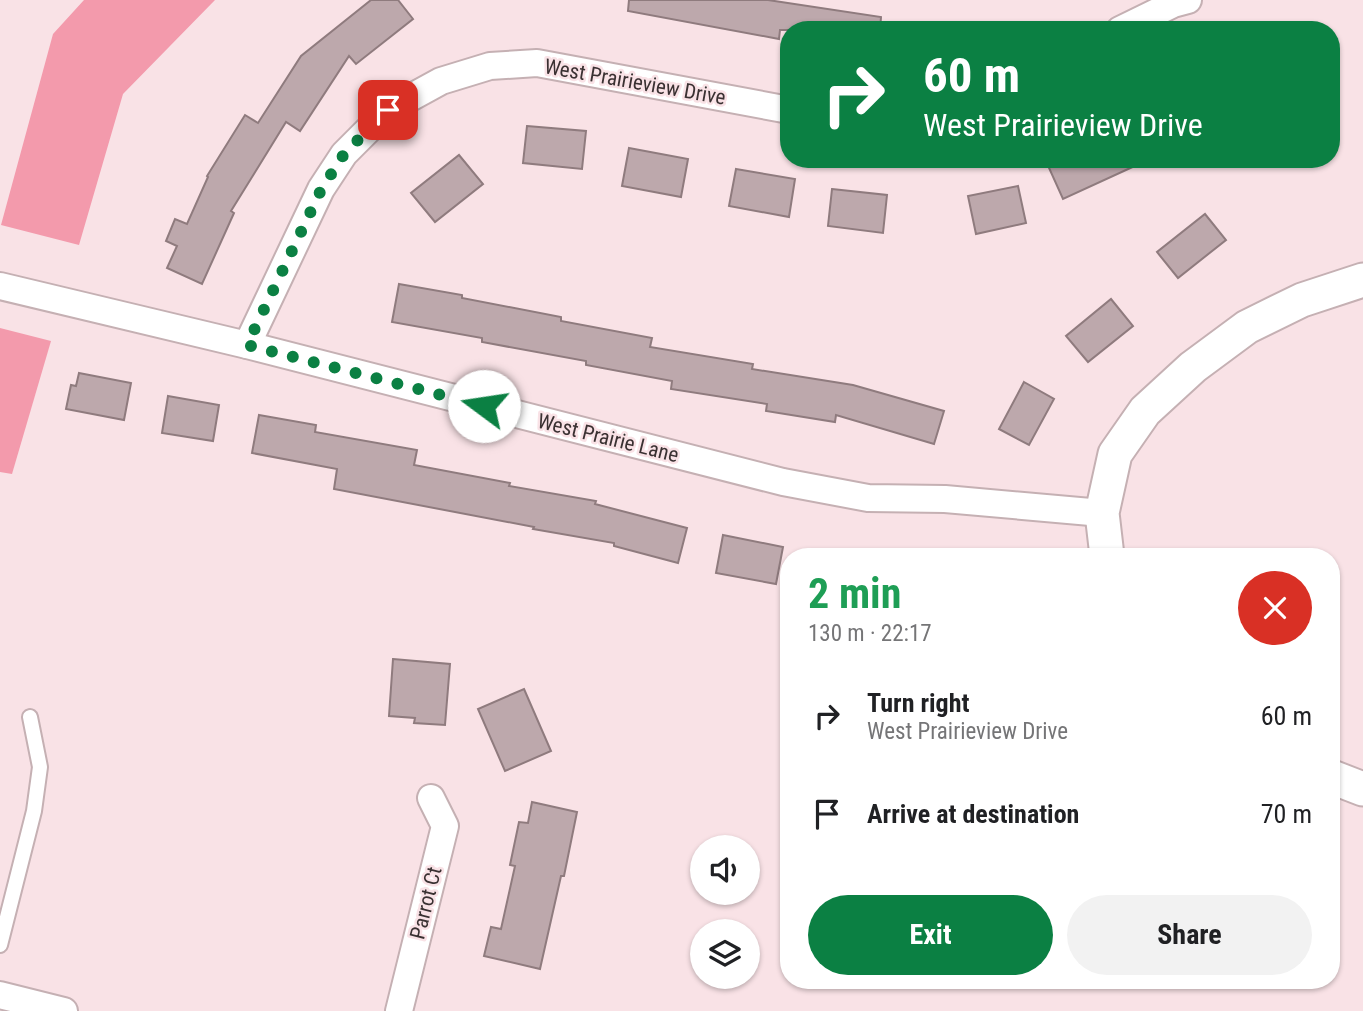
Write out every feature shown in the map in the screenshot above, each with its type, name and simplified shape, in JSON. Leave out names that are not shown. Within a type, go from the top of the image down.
[{"type":"street","points":[[1138,21],[1173,4],[1188,0]]},
{"type":"street","name":"West Prairieview Drive","points":[[247,345],[321,190],[344,154],[388,110],[441,81],[490,66],[537,63],[780,108]]},
{"type":"street","points":[[1106,548],[1102,513],[1115,454],[1145,411],[1193,367],[1247,327],[1302,300],[1363,280]]},
{"type":"street","name":"West Prairie Lane","points":[[0,286],[247,345],[783,482],[869,498],[945,499],[1102,513]]},
{"type":"street","points":[[1340,780],[1363,789]]},
{"type":"street","name":"Parrot Ct","points":[[399,1011],[445,826],[431,798]]},
{"type":"street","points":[[0,995],[64,1011]]},
{"type":"lane","points":[[0,945],[31,824],[40,767],[30,717]]},
{"type":"shaded area","points":[[84,0],[215,0],[123,94],[79,245],[1,225],[53,34]]},
{"type":"shaded area","points":[[0,328],[51,341],[12,474],[0,472]]},
{"type":"building","points":[[371,0],[398,0],[413,19],[356,64],[349,56],[300,131],[286,122],[231,211],[234,213],[202,284],[167,268],[177,246],[166,241],[175,219],[187,224],[207,176],[245,115],[258,123],[301,56]]},
{"type":"building","points":[[629,0],[768,0],[881,17],[881,21],[780,21],[779,39],[628,11]]},
{"type":"building","points":[[527,126],[586,131],[582,169],[523,163]]},
{"type":"building","points":[[629,148],[688,159],[681,197],[622,186]]},
{"type":"building","points":[[459,155],[483,184],[435,222],[411,193]]},
{"type":"building","points":[[1049,168],[1130,168],[1063,199]]},
{"type":"building","points":[[736,169],[795,179],[789,217],[729,206]]},
{"type":"building","points":[[1018,186],[1026,223],[976,234],[968,196]]},
{"type":"building","points":[[832,189],[887,195],[883,233],[828,226]]},
{"type":"building","points":[[1205,214],[1226,240],[1178,278],[1157,252]]},
{"type":"building","points":[[399,284],[462,295],[462,298],[561,317],[561,321],[652,338],[650,347],[753,364],[752,369],[853,385],[944,411],[934,444],[836,415],[835,422],[766,411],[767,404],[671,389],[672,381],[586,365],[586,361],[482,342],[482,338],[392,322]]},
{"type":"building","points":[[1111,299],[1133,326],[1088,362],[1066,336]]},
{"type":"building","points":[[79,373],[131,383],[124,420],[66,409],[71,385],[76,386]]},
{"type":"building","points":[[1024,382],[1054,399],[1029,445],[999,429]]},
{"type":"building","points":[[168,396],[219,405],[213,441],[162,433]]},
{"type":"building","points":[[259,415],[316,425],[315,432],[417,450],[414,465],[510,483],[509,486],[596,501],[595,504],[687,528],[678,563],[614,546],[614,543],[334,489],[337,469],[252,453]]},
{"type":"building","points":[[723,535],[783,547],[780,548],[776,584],[716,573]]},
{"type":"building","points":[[393,659],[450,664],[445,725],[414,723],[415,718],[389,716]]},
{"type":"building","points":[[524,689],[551,751],[505,771],[478,709]]},
{"type":"building","points":[[532,802],[577,812],[540,969],[484,956],[491,927],[501,929],[515,866],[510,865],[519,822],[528,823]]},
{"type":"route","points":[[388,110],[344,154],[321,190],[247,345],[484,406]]}]
